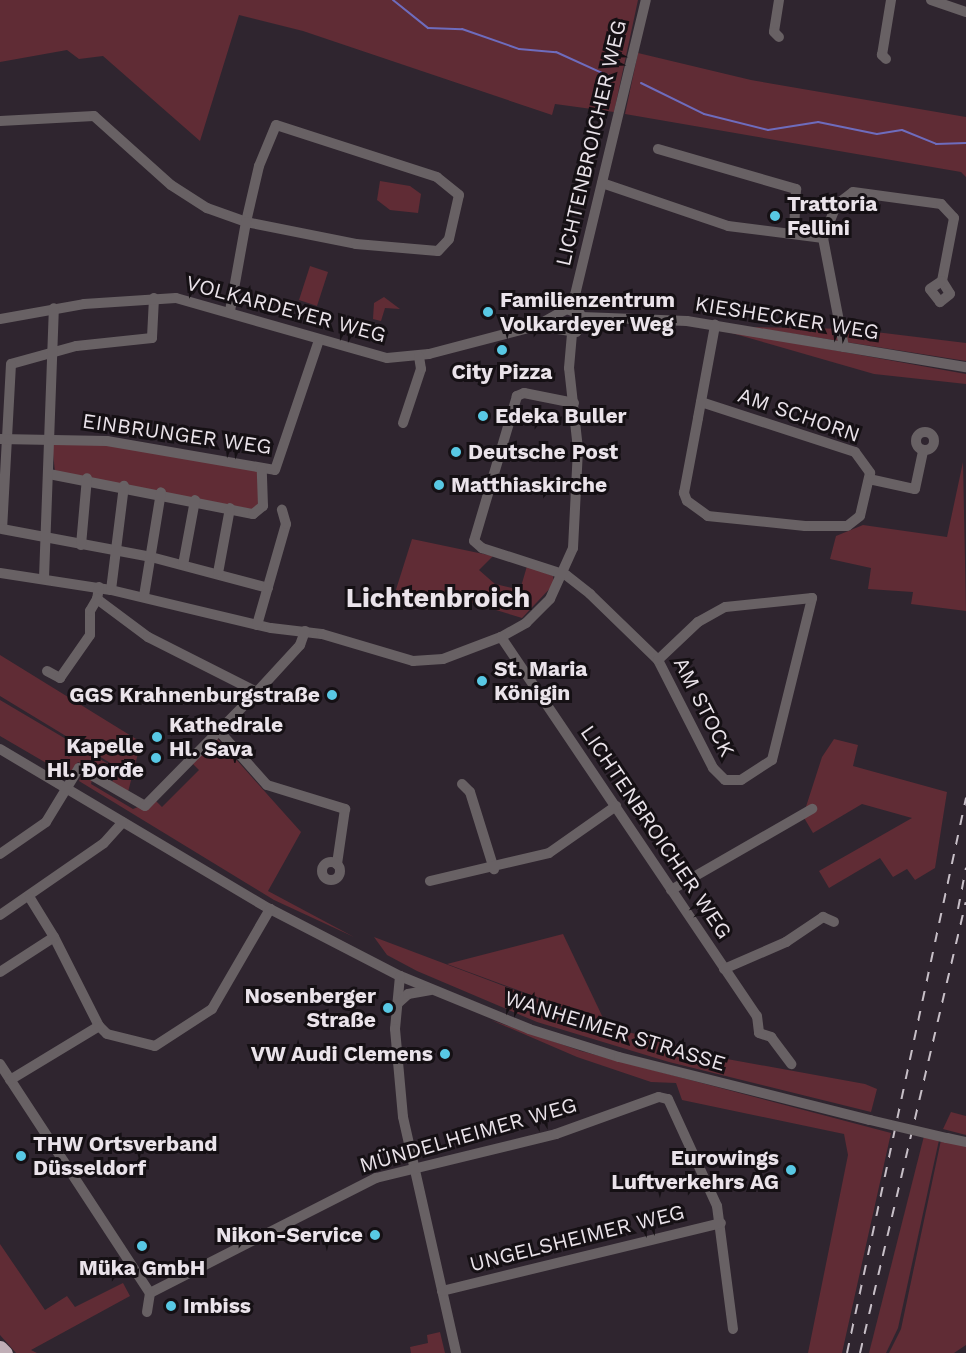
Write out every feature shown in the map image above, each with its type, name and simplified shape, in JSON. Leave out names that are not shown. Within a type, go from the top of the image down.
[{"type":"highway","points":[[0,1348],[5,1353]]},
{"type":"street","name":"LICHTENBROICHER WEG","points":[[577,316],[575,295],[646,0]]},
{"type":"street","points":[[778,0],[774,32],[779,37]]},
{"type":"street","points":[[886,59],[882,55],[891,0]]},
{"type":"street","points":[[931,0],[966,12]]},
{"type":"street","points":[[0,121],[94,116],[185,196],[246,222],[421,253],[438,251],[449,239],[459,201],[450,183],[276,125],[246,222],[230,312]]},
{"type":"street","points":[[658,148],[796,189],[800,205],[794,231]]},
{"type":"street","points":[[602,183],[715,223],[794,231],[823,238]]},
{"type":"street","points":[[844,347],[823,238],[836,205],[853,192],[941,204],[954,218],[942,281]]},
{"type":"street","points":[[154,298],[152,338],[54,350],[11,364],[3,439],[2,530],[151,557],[268,588]]},
{"type":"street","name":"VOLKARDEYER WEG","points":[[0,319],[54,308],[154,298],[230,312],[367,355],[419,356],[536,326],[558,316],[577,316]]},
{"type":"street","points":[[44,578],[54,308]]},
{"type":"street","points":[[0,573],[44,578],[144,596],[257,625],[304,631],[428,662],[501,637],[538,612],[566,575],[576,515],[574,403],[565,332],[558,316]]},
{"type":"street","points":[[565,332],[577,316]]},
{"type":"street","name":"KIESHECKER WEG","points":[[577,316],[715,325],[966,367]]},
{"type":"street","points":[[715,325],[684,493],[694,511],[757,522],[847,526],[860,516],[869,480],[915,489],[923,450]]},
{"type":"street","name":"VOLKARDEYER WEG","points":[[536,326],[565,332]]},
{"type":"street","name":"EINBRUNGER WEG","points":[[3,439],[50,439],[178,450],[271,472],[280,465],[319,340]]},
{"type":"street","points":[[402,423],[421,369],[419,356]]},
{"type":"street","points":[[566,575],[482,548],[473,537],[517,396],[524,393],[574,403]]},
{"type":"street","name":"AM SCHORN","points":[[700,402],[855,452],[868,466],[869,480]]},
{"type":"street","points":[[49,474],[87,478],[230,508],[261,511],[266,477],[262,469]]},
{"type":"street","points":[[81,545],[87,478]]},
{"type":"street","points":[[111,590],[124,486]]},
{"type":"street","points":[[144,596],[161,492]]},
{"type":"street","points":[[183,565],[195,500]]},
{"type":"street","points":[[218,573],[230,508]]},
{"type":"street","points":[[257,625],[286,524],[282,510]]},
{"type":"street","name":"AM STOCK","points":[[566,575],[658,660],[713,768],[725,780],[741,780],[768,766],[775,753],[812,598],[725,607],[698,622],[658,660]]},
{"type":"street","points":[[47,671],[60,678],[90,635],[90,611],[97,599],[99,587]]},
{"type":"street","points":[[97,599],[148,637],[257,692]]},
{"type":"street","points":[[0,854],[46,822],[65,788],[83,768],[146,806],[300,645],[304,631]]},
{"type":"street","name":"LICHTENBROICHER WEG","points":[[501,637],[756,1016],[759,1034],[771,1037],[791,1064]]},
{"type":"street","points":[[219,731],[267,785],[345,809],[337,864]]},
{"type":"street","name":"WANHEIMER STRASSE","points":[[0,749],[270,909],[400,976],[434,990],[619,1057],[966,1142]]},
{"type":"street","points":[[462,784],[470,792],[494,869]]},
{"type":"street","points":[[430,881],[494,869],[549,853],[616,806]]},
{"type":"street","points":[[671,890],[812,809]]},
{"type":"street","points":[[0,915],[30,898],[104,843],[123,822]]},
{"type":"street","points":[[30,898],[54,937],[99,1026],[107,1034],[154,1046],[204,1019],[270,909]]},
{"type":"street","name":"LICHTENBROICHER WEG","points":[[724,969],[786,942],[823,917],[834,922]]},
{"type":"street","points":[[0,972],[54,937]]},
{"type":"street","points":[[400,976],[397,1004],[397,1067],[412,1167],[456,1353]]},
{"type":"street","points":[[397,1004],[414,992],[434,990]]},
{"type":"street","points":[[10,1080],[99,1026]]},
{"type":"street","points":[[0,1064],[150,1293],[147,1312]]},
{"type":"street","name":"MÜNDELHEIMER WEG","points":[[150,1293],[356,1187],[412,1167],[542,1137],[659,1097],[673,1104],[683,1123],[721,1223]]},
{"type":"street","points":[[721,1223],[733,1329]]},
{"type":"street","name":"UNGELSHEIMER WEG","points":[[442,1291],[721,1223]]},
{"type":"shaded area","points":[[0,0],[638,0],[614,112],[555,104],[552,115],[303,31],[239,15],[200,141],[103,56],[79,59],[67,50],[0,62]]},
{"type":"shaded area","points":[[638,53],[751,80],[966,117],[966,177],[961,172],[625,114]]},
{"type":"shaded area","points":[[380,181],[410,186],[421,194],[418,213],[390,210],[377,200]]},
{"type":"shaded area","points":[[310,266],[328,272],[317,306],[299,300]]},
{"type":"shaded area","points":[[384,297],[400,309],[385,308],[381,321],[373,319],[374,303]]},
{"type":"shaded area","points":[[751,327],[851,329],[966,343],[966,361]]},
{"type":"shaded area","points":[[721,330],[966,374],[966,384],[874,374]]},
{"type":"shaded area","points":[[76,439],[261,469],[261,511],[55,472],[52,444]]},
{"type":"shaded area","points":[[963,462],[966,611],[911,604],[913,592],[868,589],[871,568],[830,559],[836,536],[863,525],[947,537]]},
{"type":"shaded area","points":[[412,539],[493,556],[479,570],[495,584],[520,590],[527,566],[553,576],[554,584],[522,618],[453,597],[434,599],[430,610],[393,599]]},
{"type":"shaded area","points":[[0,655],[141,742],[128,792],[112,782],[117,773],[112,764],[0,696]]},
{"type":"shaded area","points":[[0,700],[110,765],[109,780],[78,762],[70,774],[60,771],[0,736]]},
{"type":"shaded area","points":[[217,738],[301,832],[268,891],[354,937],[274,900],[79,781],[82,775],[92,780],[91,784],[133,809],[155,800],[162,807],[199,770],[192,763]]},
{"type":"shaded area","points":[[834,739],[858,745],[853,766],[947,792],[935,868],[915,880],[907,869],[893,877],[880,858],[829,888],[819,871],[912,818],[862,804],[813,833],[803,816],[822,757]]},
{"type":"shaded area","points":[[563,934],[605,1022],[447,964]]},
{"type":"shaded area","points":[[374,937],[621,1030],[727,1059],[865,1084],[877,1089],[871,1112],[669,1062],[537,1022],[417,971],[387,955]]},
{"type":"shaded area","points":[[491,1020],[581,1051],[891,1133],[842,1353],[808,1353],[848,1155],[844,1134],[682,1100],[676,1083],[651,1082],[577,1057]]},
{"type":"shaded area","points":[[951,1112],[966,1116],[966,1135],[943,1129]]},
{"type":"shaded area","points":[[924,1136],[939,1140],[898,1328],[886,1353],[869,1353]]},
{"type":"shaded area","points":[[941,1140],[966,1146],[966,1345],[954,1353],[889,1353],[901,1329]]},
{"type":"shaded area","points":[[0,1244],[45,1310],[67,1296],[75,1307],[123,1283],[130,1296],[31,1350],[37,1353],[16,1353],[0,1335]]},
{"type":"shaded area","points":[[440,1332],[445,1353],[411,1353],[410,1347],[428,1343],[427,1335]]},
{"type":"waterway","points":[[393,0],[428,28],[462,29],[519,49],[556,52],[611,77]]},
{"type":"waterway","points":[[641,83],[704,114],[768,130],[818,122],[877,134],[902,130],[936,144],[966,143]]},
{"type":"railway","points":[[847,1353],[966,798]]},
{"type":"railway","points":[[958,909],[966,868]]},
{"type":"railway","points":[[860,1353],[966,902]]},
{"type":"place","name":"Trattoria Fellini","points":[[775,216]]},
{"type":"place","name":"Familienzentrum Volkardeyer Weg","points":[[488,312]]},
{"type":"place","name":"City Pizza","points":[[502,350]]},
{"type":"place","name":"Edeka Buller","points":[[483,416]]},
{"type":"place","name":"Deutsche Post","points":[[456,452]]},
{"type":"place","name":"Matthiaskirche","points":[[439,485]]},
{"type":"place","name":"St. Maria Königin","points":[[482,681]]},
{"type":"place","name":"GGS Krahnenburgstraße","points":[[332,695]]},
{"type":"place","name":"Kathedrale Hl. Sava","points":[[157,737]]},
{"type":"place","name":"Kapelle Hl. Đorđe","points":[[156,758]]},
{"type":"place","name":"Nosenberger Straße","points":[[388,1008]]},
{"type":"place","name":"VW Audi Clemens","points":[[445,1054]]},
{"type":"place","name":"THW Ortsverband Düsseldorf","points":[[21,1156]]},
{"type":"place","name":"Eurowings Luftverkehrs AG","points":[[791,1170]]},
{"type":"place","name":"Nikon-Service","points":[[375,1235]]},
{"type":"place","name":"Müka GmbH","points":[[142,1246]]},
{"type":"place","name":"Imbiss","points":[[171,1306]]},
{"type":"district","name":"Lichtenbroich","points":[[438,599]]}]
